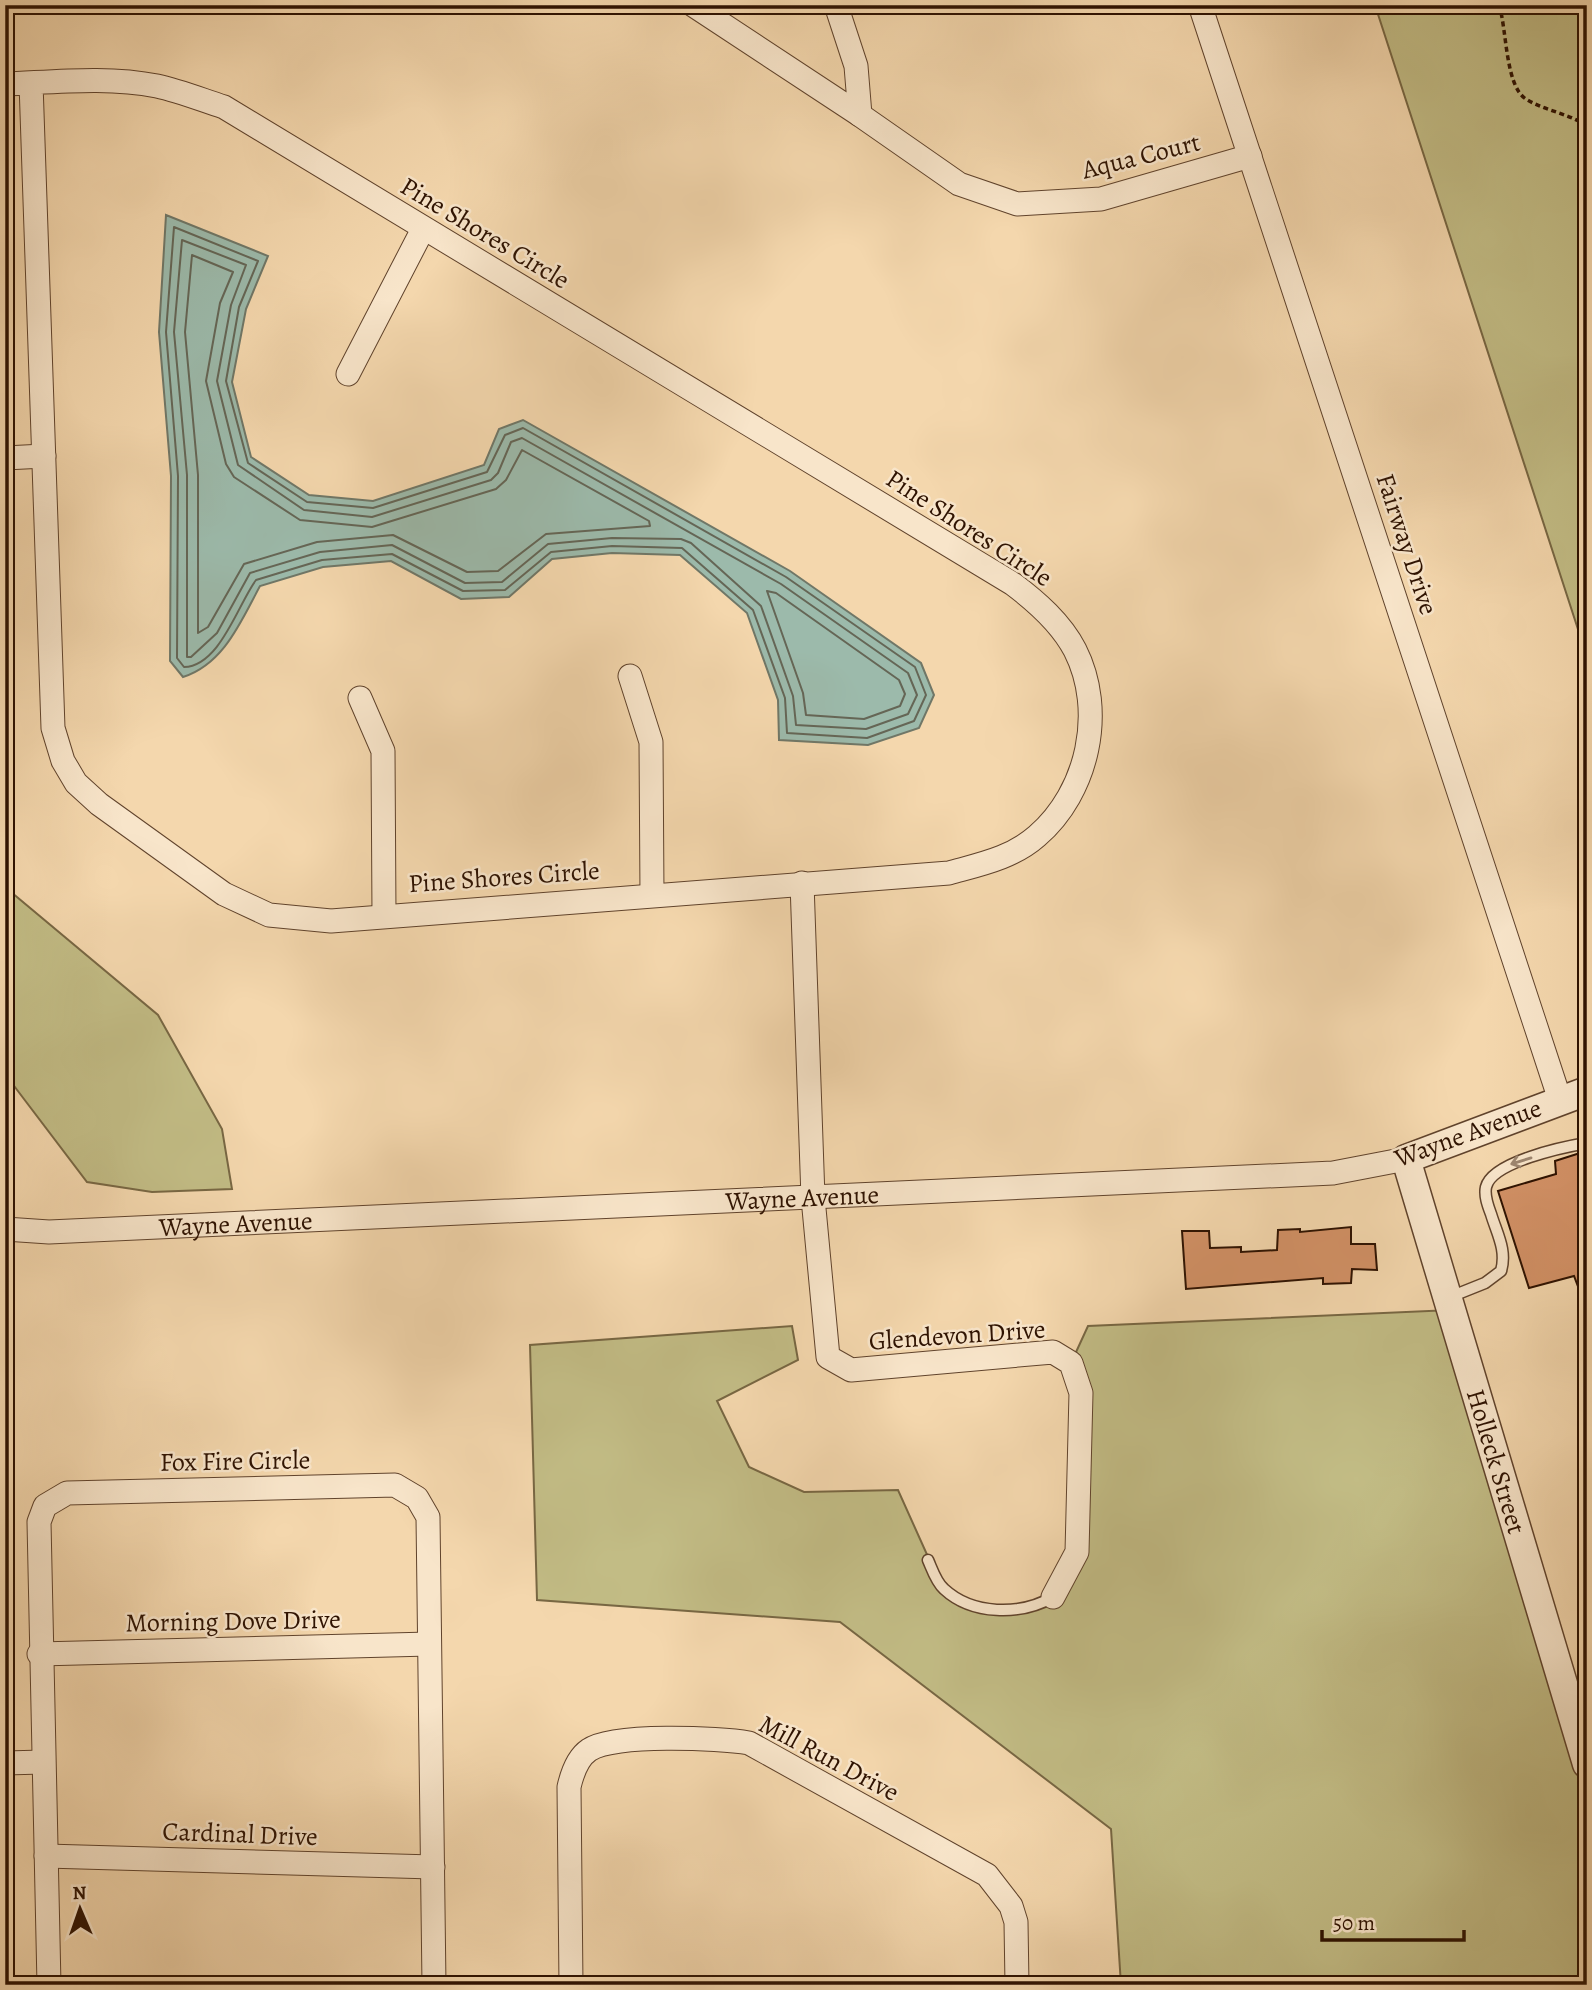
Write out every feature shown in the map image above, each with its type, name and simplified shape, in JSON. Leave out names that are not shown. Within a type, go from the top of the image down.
[{"type":"street","name":"Aqua Court","points":[[693,5],[959,184],[1017,204],[1101,199],[1250,156]]},
{"type":"street","points":[[835,5],[856,66],[860,115]]},
{"type":"street","name":"Fairway Drive","points":[[1200,5],[1560,1100]]},
{"type":"street","name":"Pine Shores Circle","points":[[5,84],[31,83],[116,81],[158,86],[224,107],[1013,584],[1042,605],[1075,650],[1089,695],[1091,730],[1081,772],[1064,806],[1037,836],[1004,858],[949,873],[331,921],[269,915],[224,894],[99,804],[76,783],[63,761],[53,727],[31,83]]},
{"type":"street","points":[[348,374],[423,229]]},
{"type":"street","points":[[5,458],[44,456]]},
{"type":"street","points":[[630,676],[651,742],[652,894]]},
{"type":"street","points":[[360,698],[383,751],[384,915]]},
{"type":"street","name":"Glendevon Drive","points":[[802,883],[813,1198],[828,1357],[851,1370],[1053,1352],[1071,1363],[1081,1393],[1077,1552],[1053,1597]]},
{"type":"street","name":"Wayne Avenue","points":[[5,1229],[13,1232],[62,1231],[1333,1173],[1406,1159],[1587,1091]]},
{"type":"street","name":"Holleck Street","points":[[1406,1159],[1447,1298],[1578,1706],[1587,1764]]},
{"type":"street","name":"Fox Fire Circle","points":[[49,1985],[40,1654],[39,1522],[45,1506],[67,1493],[395,1485],[417,1498],[428,1517],[434,1985]]},
{"type":"street","name":"Morning Dove Drive","points":[[40,1654],[429,1644]]},
{"type":"street","name":"Mill Run Drive","points":[[571,1985],[569,1787],[572,1770],[589,1750],[614,1741],[724,1739],[749,1743],[987,1875],[1011,1906],[1017,1985]]},
{"type":"street","points":[[5,1763],[43,1762]]},
{"type":"street","name":"Cardinal Drive","points":[[46,1856],[433,1867]]},
{"type":"lane","points":[[1447,1298],[1485,1283],[1501,1272],[1502,1241],[1486,1195],[1486,1185],[1493,1175],[1509,1165],[1587,1143]]},
{"type":"lane","points":[[928,1560],[942,1588],[970,1607],[997,1610],[1037,1606],[1053,1597]]},
{"type":"path","points":[[1499,5],[1505,24],[1511,78],[1524,98],[1574,117],[1587,126]]},
{"type":"shaded area","points":[[1375,5],[1587,5],[1587,657]]},
{"type":"shaded area","points":[[5,887],[158,1015],[222,1129],[232,1189],[152,1192],[87,1182],[5,1074]]},
{"type":"shaded area","points":[[1451,1310],[1587,1750],[1587,1985],[1121,1985],[1111,1829],[840,1622],[537,1600],[530,1345],[792,1326],[798,1360],[717,1401],[749,1467],[804,1492],[898,1490],[942,1588],[969,1607],[1037,1606],[1077,1552],[1071,1363],[1088,1326]]},
{"type":"water","points":[[166,215],[268,256],[246,309],[232,382],[251,457],[309,495],[373,501],[484,465],[499,429],[523,420],[790,571],[921,663],[934,695],[919,728],[868,745],[779,740],[778,700],[747,613],[680,555],[612,553],[552,559],[509,597],[461,599],[391,561],[323,567],[260,586],[238,627],[220,652],[197,671],[183,677],[170,661],[171,476],[159,332]]},
{"type":"building","points":[[1580,1153],[1587,1171],[1585,1305],[1574,1276],[1529,1288],[1498,1191],[1556,1174],[1555,1161]]},
{"type":"building","points":[[1351,1227],[1351,1244],[1375,1244],[1377,1270],[1352,1269],[1351,1283],[1323,1284],[1323,1278],[1186,1289],[1182,1231],[1209,1231],[1210,1248],[1241,1247],[1241,1252],[1277,1250],[1278,1230],[1300,1229],[1300,1232]]}]
